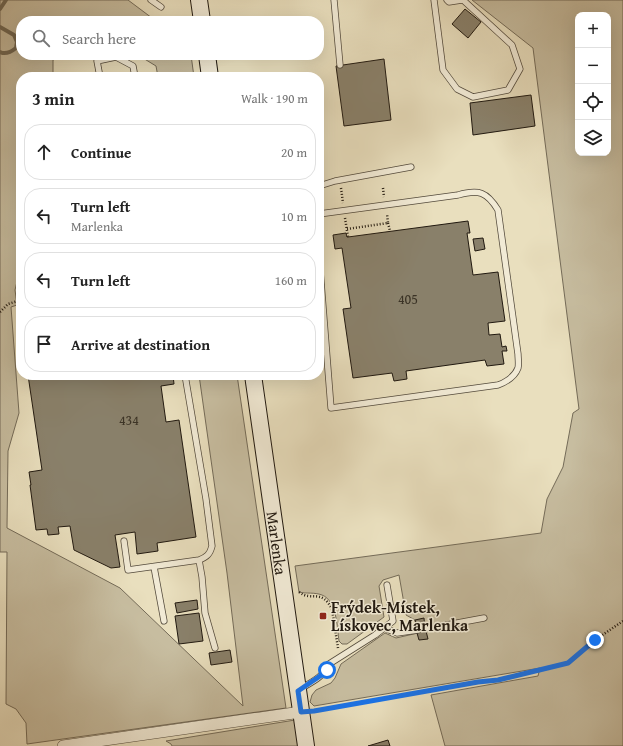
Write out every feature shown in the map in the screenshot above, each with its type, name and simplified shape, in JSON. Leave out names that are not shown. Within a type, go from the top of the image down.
[{"type":"main road","points":[[199,0],[201,16]]},
{"type":"main road","points":[[208,60],[209,72]]},
{"type":"main road","name":"Marlenka","points":[[254,380],[306,746]]},
{"type":"street","points":[[63,746],[301,712]]},
{"type":"lane","points":[[151,0],[161,7]]},
{"type":"lane","points":[[334,0],[340,65]]},
{"type":"lane","points":[[434,0],[443,70],[457,89],[473,97],[508,90],[520,69],[512,45],[462,0],[449,2],[447,0]]},
{"type":"lane","points":[[97,60],[99,72]]},
{"type":"lane","points":[[122,60],[133,66],[134,72]]},
{"type":"lane","points":[[324,184],[335,180],[411,167]]},
{"type":"lane","points":[[324,213],[470,192],[482,193],[492,200],[498,210],[518,354],[518,368],[512,377],[498,385],[331,408],[324,319]]},
{"type":"lane","points":[[124,541],[128,570],[199,560],[207,556],[210,552],[212,546],[206,499],[186,380]]},
{"type":"lane","points":[[199,560],[206,613],[215,648]]},
{"type":"lane","points":[[154,567],[164,621]]},
{"type":"lane","points":[[298,691],[323,674],[327,670],[329,664],[393,621],[387,585]]},
{"type":"lane","points":[[425,628],[484,618]]},
{"type":"lane","points":[[384,628],[397,633],[418,630]]},
{"type":"path","points":[[388,223],[390,231]]},
{"type":"path","points":[[0,312],[8,304],[16,302]]},
{"type":"path","points":[[297,591],[302,594],[318,596],[328,602],[332,609],[337,642]]},
{"type":"path","points":[[301,712],[478,682],[498,680],[568,663],[595,640],[623,621]]},
{"type":"shaded area","points":[[0,0],[128,0],[149,16],[16,16],[16,60],[53,60],[53,72],[16,72],[16,305],[11,307],[19,413],[8,451],[7,528],[120,588],[243,706],[227,573],[200,380],[238,380],[286,708],[27,744],[26,723],[16,709],[6,704],[7,552],[0,552]]},
{"type":"shaded area","points":[[472,0],[623,0],[623,746],[445,746],[431,695],[538,676],[540,668],[314,706],[310,702],[312,695],[316,690],[331,683],[335,678],[341,664],[385,633],[396,638],[418,633],[415,620],[406,615],[399,575],[383,580],[379,586],[384,617],[347,644],[342,644],[339,641],[337,622],[331,603],[322,595],[299,592],[295,566],[541,533],[547,499],[563,467],[573,413],[579,409],[533,48]]},
{"type":"shaded area","points":[[146,60],[192,60],[193,72],[157,72],[156,66]]},
{"type":"shaded area","points":[[295,720],[298,746],[172,746],[166,741]]},
{"type":"building","points":[[465,9],[481,22],[468,38],[452,24]]},
{"type":"building","points":[[384,59],[391,120],[344,126],[336,66]]},
{"type":"building","points":[[531,95],[535,126],[473,135],[470,103]]},
{"type":"building","points":[[468,221],[470,233],[467,233],[473,275],[498,272],[505,321],[488,323],[489,335],[500,334],[502,347],[506,346],[507,351],[502,351],[504,364],[487,366],[485,360],[406,371],[407,379],[394,381],[392,373],[353,378],[343,309],[351,308],[342,248],[335,249],[333,235],[346,233],[348,237]]},
{"type":"building","points":[[483,238],[485,249],[475,251],[473,239]]},
{"type":"building","points":[[29,380],[174,380],[174,384],[161,386],[166,422],[179,420],[196,537],[157,543],[158,551],[137,554],[135,532],[115,535],[120,567],[111,568],[74,550],[70,526],[58,527],[59,534],[48,535],[47,529],[36,530],[29,472],[42,470]]},
{"type":"building","points":[[197,600],[198,609],[177,613],[175,603]]},
{"type":"building","points":[[199,613],[203,641],[179,644],[175,616]]},
{"type":"building","points":[[424,618],[425,631],[428,639],[419,640],[415,620]]},
{"type":"building","points":[[230,650],[232,662],[211,665],[209,653]]},
{"type":"building","points":[[388,740],[390,746],[368,746]]},
{"type":"waterway","points":[[0,9],[6,0]]},
{"type":"waterway","points":[[0,27],[14,35],[16,40]]},
{"type":"waterway","points":[[0,52],[8,53],[16,48]]},
{"type":"place","name":"Frýdek-Místek, Lískovec, Marlenka","points":[[323,616]]},
{"type":"route","points":[[327,670],[298,691],[301,712],[478,682],[498,680],[550,668],[568,663],[595,640]]}]
